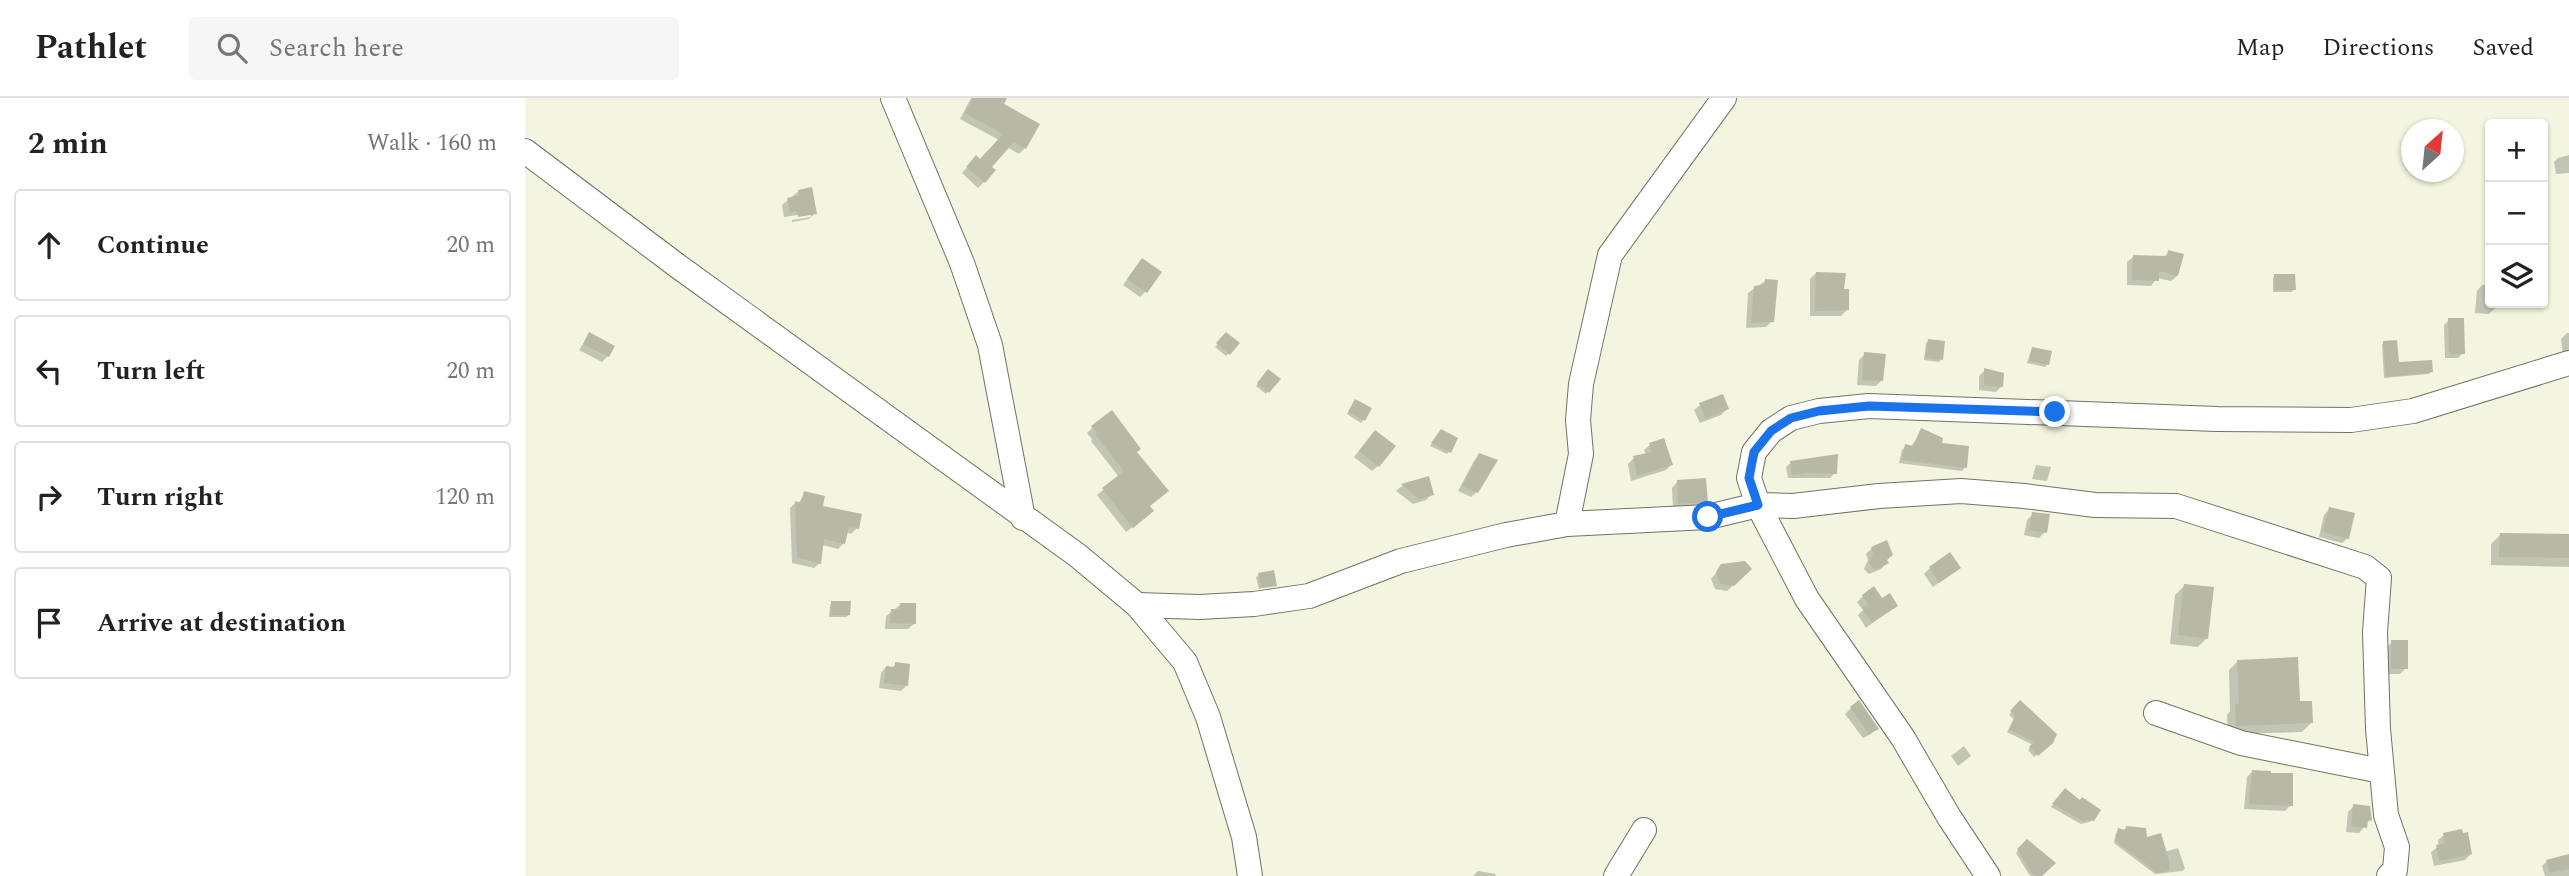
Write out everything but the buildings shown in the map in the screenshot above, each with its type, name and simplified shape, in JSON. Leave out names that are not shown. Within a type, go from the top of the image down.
[{"type":"street","points":[[893,98],[962,263],[990,345],[1023,518]]},
{"type":"street","points":[[1567,524],[1581,454],[1578,420],[1581,384],[1610,256],[1724,98]]},
{"type":"street","points":[[525,151],[664,256],[1077,555],[1137,605],[1185,662],[1207,717],[1244,837],[1250,876]]},
{"type":"street","points":[[1988,876],[1949,817],[1903,738],[1807,599],[1758,505],[1749,478],[1754,452],[1771,431],[1791,418],[1819,411],[1869,406],[2217,419],[2351,420],[2413,411],[2569,363]]},
{"type":"street","points":[[1137,605],[1200,607],[1254,604],[1309,596],[1401,561],[1493,538],[1567,524],[1708,517],[1758,505],[1793,506],[1879,496],[1961,491],[2095,505],[2176,506],[2365,567],[2379,578],[2375,632],[2381,771],[2386,815],[2397,847],[2395,870],[2389,876]]},
{"type":"street","points":[[2156,713],[2241,743],[2381,771]]},
{"type":"street","points":[[1616,876],[1644,830]]},
{"type":"route","points":[[1708,517],[1758,505],[1749,478],[1754,452],[1771,431],[1791,418],[1819,411],[1869,406],[2055,412]]}]
